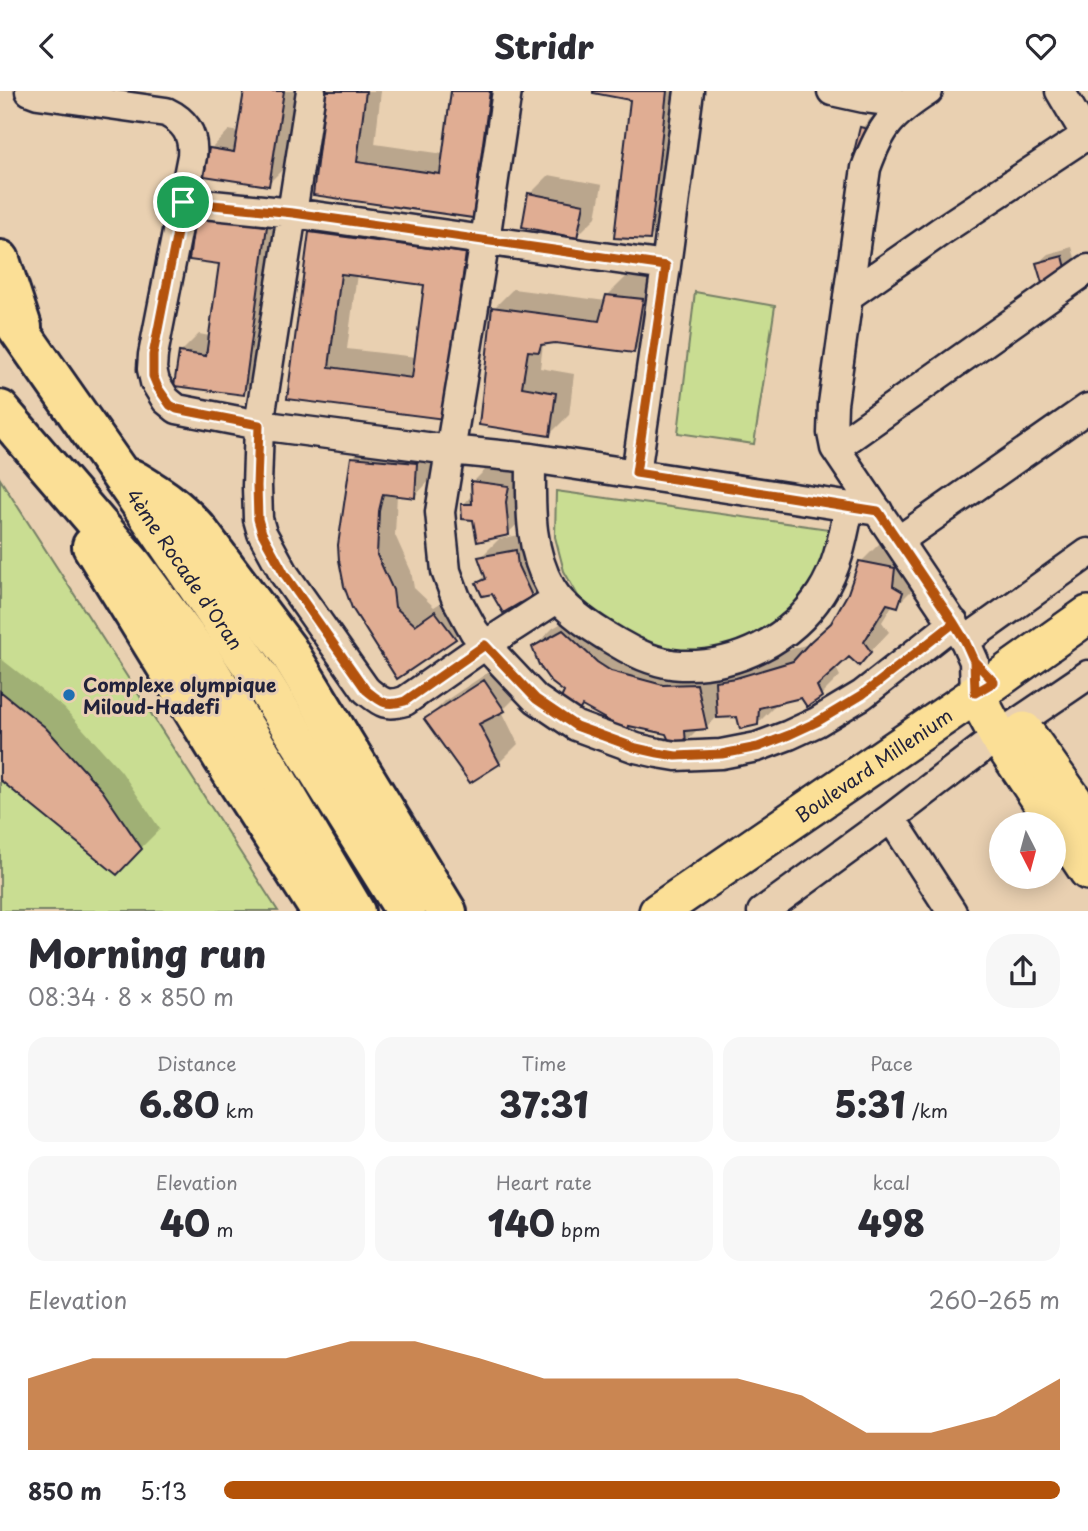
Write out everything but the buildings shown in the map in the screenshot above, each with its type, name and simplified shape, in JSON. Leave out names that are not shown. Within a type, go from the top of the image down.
[{"type":"highway","points":[[0,260],[26,339]]},
{"type":"highway","name":"4ème Rocade d'Oran","points":[[0,303],[261,681],[437,907]]},
{"type":"highway","name":"4ème Rocade d'Oran","points":[[0,410],[133,565],[200,656],[354,911]]},
{"type":"highway","points":[[53,473],[102,564],[320,911]]},
{"type":"main road","name":"Boulevard Millenium","points":[[659,911],[972,660],[1088,615]]},
{"type":"main road","points":[[972,660],[1088,871]]},
{"type":"main road","points":[[1008,729],[1088,821]]},
{"type":"street","points":[[30,91],[166,111],[185,124],[190,134],[192,156],[153,355],[153,376],[158,388],[166,400],[177,409],[259,425],[531,458],[878,511]]},
{"type":"street","points":[[311,91],[259,425],[257,486],[258,519],[262,533],[285,575],[366,690],[384,704],[405,701],[558,598]]},
{"type":"street","points":[[508,91],[440,512],[446,571],[456,598],[485,645],[536,699],[576,726],[636,748],[658,753],[676,756],[722,754],[758,747],[817,722],[862,695],[972,660],[1088,553]]},
{"type":"street","points":[[636,473],[689,91]]},
{"type":"street","points":[[832,91],[918,97]]},
{"type":"street","points":[[848,296],[944,229],[1087,136],[1060,91]]},
{"type":"street","points":[[918,97],[885,125],[866,169],[833,404],[832,433],[835,448],[898,541],[972,660]]},
{"type":"street","points":[[183,202],[293,213],[666,266]]},
{"type":"street","points":[[835,448],[1088,269]]},
{"type":"street","points":[[898,541],[1088,408]]},
{"type":"street","points":[[531,458],[530,511],[536,555],[558,598],[592,629],[636,653],[678,665],[717,663],[747,655],[777,638],[804,614],[822,592],[838,559],[849,507]]},
{"type":"street","points":[[763,911],[1008,729],[1088,675]]},
{"type":"street","points":[[891,818],[951,911]]},
{"type":"green space","points":[[695,292],[775,306],[754,444],[678,433]]},
{"type":"green space","name":"Complexe olympique Miloud-Hadefi","points":[[0,479],[278,911],[0,911]]},
{"type":"green space","points":[[556,491],[843,531],[800,612],[729,655],[657,652],[591,611],[578,596],[564,571],[555,537]]},
{"type":"place","name":"Complexe olympique Miloud-Hadefi","points":[[69,695]]},
{"type":"route","points":[[183,202],[153,355],[155,382],[170,405],[177,409],[259,425],[257,486],[258,519],[262,533],[285,575],[366,690],[384,704],[405,701],[485,645],[536,699],[576,726],[636,748],[676,756],[722,754],[758,747],[817,722],[862,695],[954,623],[974,661],[975,693],[994,682],[974,661],[965,641],[954,623],[878,511],[636,473],[666,266],[293,213],[183,202]]}]
